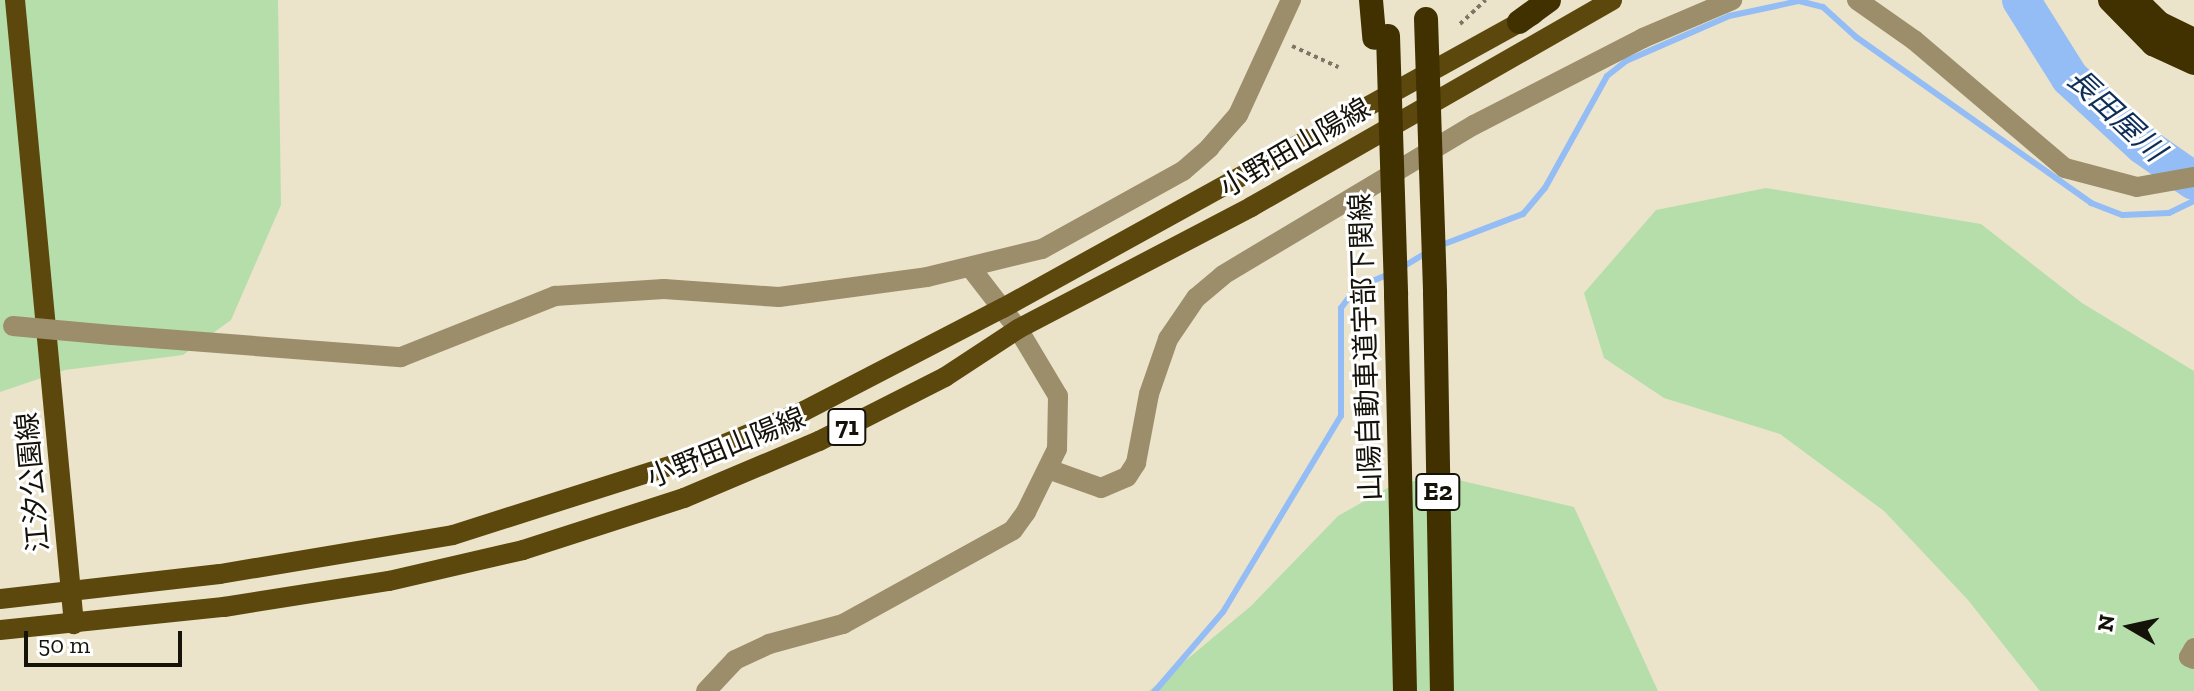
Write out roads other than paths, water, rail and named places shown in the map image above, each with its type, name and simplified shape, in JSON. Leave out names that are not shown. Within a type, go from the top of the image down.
[{"type":"highway","points":[[1371,0],[1381,37]]},
{"type":"highway","points":[[1381,37],[1387,0]]},
{"type":"highway","points":[[1519,22],[1549,0]]},
{"type":"highway","points":[[2110,0],[2153,44],[2194,63]]},
{"type":"highway","points":[[2136,0],[2159,23],[2194,40]]},
{"type":"highway","name":"E2","points":[[1426,10],[1442,691]]},
{"type":"highway","name":"山陽自動車道宇部下関線","points":[[1381,37],[1396,295],[1405,691]]},
{"type":"main road","name":"江汐公園線","points":[[15,0],[74,624]]},
{"type":"main road","name":"小野田山陽線","points":[[0,599],[349,555],[453,535],[582,498],[804,411],[1003,308],[1559,0]]},
{"type":"main road","name":"小野田山陽線","points":[[0,630],[74,624],[389,581],[523,550],[684,498],[819,441],[945,377],[1018,329],[1251,207],[1612,0]]},
{"type":"street","points":[[6,326],[401,357],[555,296],[664,289],[779,297],[970,267],[1042,249],[1183,171],[1238,115],[1291,0]]},
{"type":"street","points":[[1048,469],[1101,488],[1127,477],[1136,463],[1149,394],[1168,339],[1196,298],[1223,275],[1474,125],[1643,38],[1732,0]]},
{"type":"street","points":[[1857,0],[1914,40],[2065,168],[2137,187],[2194,177]]},
{"type":"street","points":[[706,691],[735,660],[769,644],[843,624],[1013,530],[1048,469],[1060,431],[1058,396],[1018,329],[970,267]]},
{"type":"street","points":[[2194,648],[2189,657],[2194,659]]},
{"type":"waterway","name":"長田屋川","points":[[2021,0],[2070,78],[2144,146],[2194,181]]},
{"type":"waterway","points":[[1439,246],[1523,214],[1545,188],[1607,76],[1626,61],[1729,16],[1799,1],[1823,7],[1856,37],[2091,203],[2123,215],[2169,213],[2194,201]]},
{"type":"waterway","points":[[1401,268],[1429,251]]},
{"type":"waterway","points":[[1155,691],[1223,612],[1341,416],[1341,308],[1356,288],[1387,275]]}]
